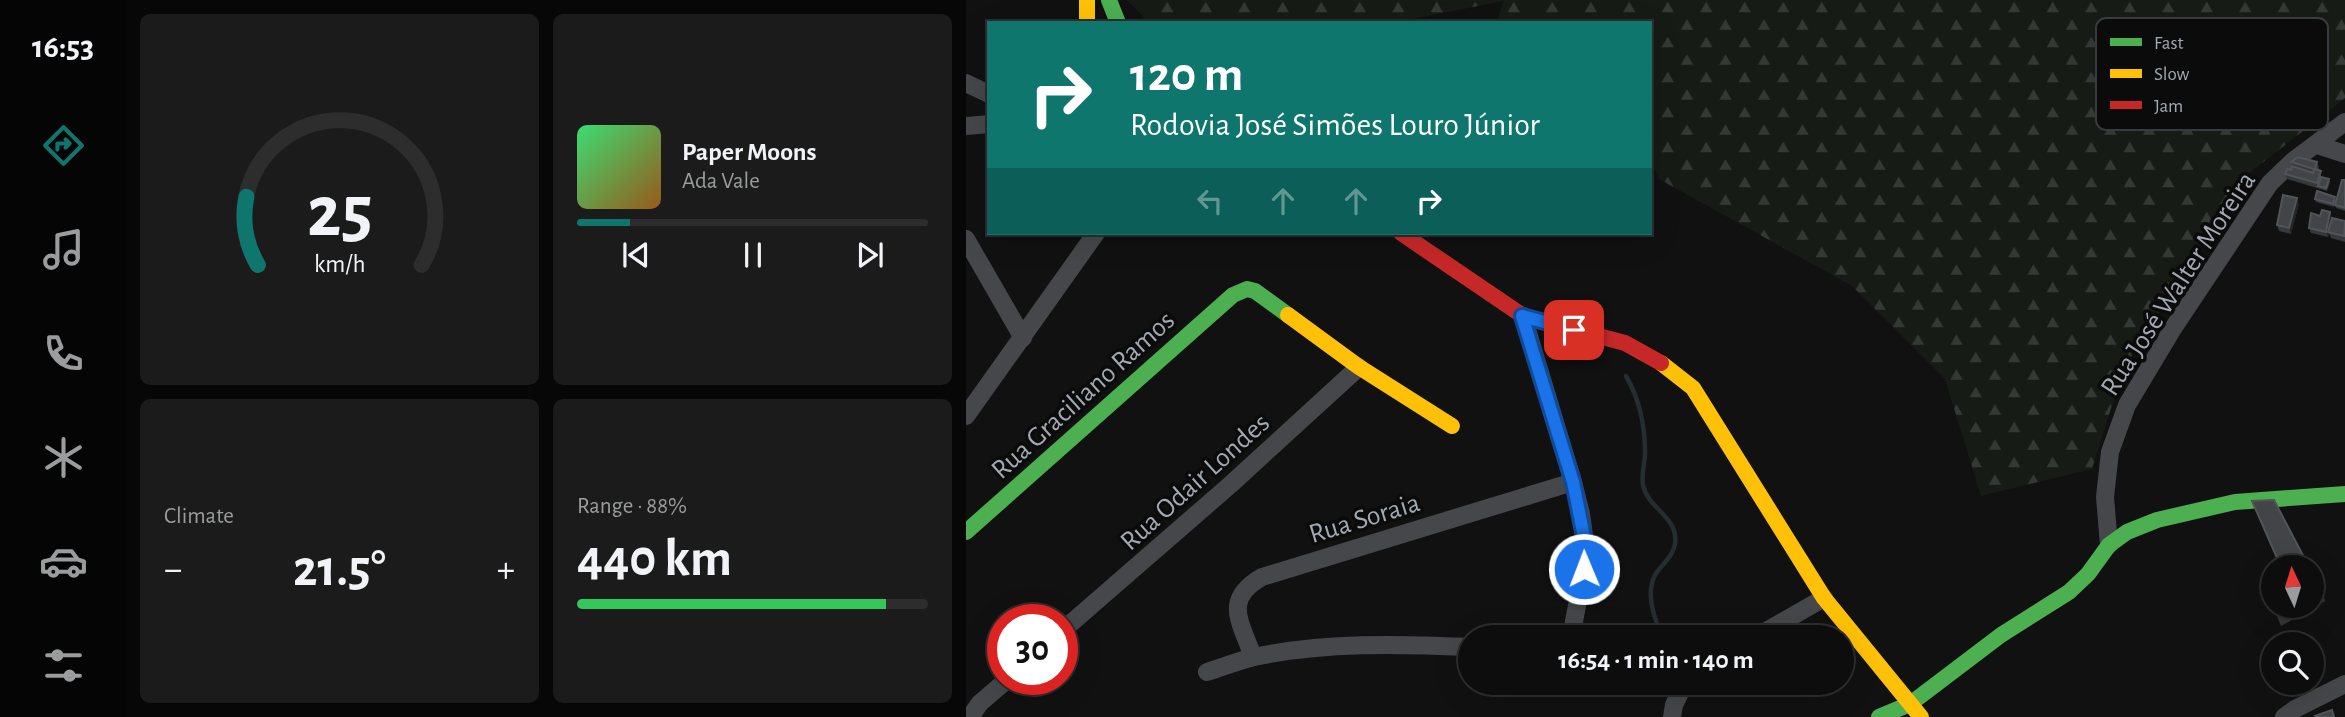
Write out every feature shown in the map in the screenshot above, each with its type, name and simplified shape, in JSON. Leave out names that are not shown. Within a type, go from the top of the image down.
[{"type":"street","points":[[1087,0],[1087,21]]},
{"type":"street","points":[[1110,0],[1117,21]]},
{"type":"street","points":[[966,83],[987,93]]},
{"type":"street","name":"Rua José Walter Moreira","points":[[2109,545],[2105,497],[2110,452],[2127,405],[2172,330],[2270,183],[2293,161],[2345,122]]},
{"type":"street","points":[[966,125],[987,124]]},
{"type":"street","points":[[2317,145],[2345,154]]},
{"type":"street","points":[[966,416],[1095,235]]},
{"type":"street","points":[[1404,235],[1522,316],[1625,343],[1660,362],[1693,387],[1824,598],[1921,717]]},
{"type":"street","points":[[966,239],[1023,338]]},
{"type":"street","name":"Rua Graciliano Ramos","points":[[966,533],[1233,295],[1247,289],[1255,291],[1359,367]]},
{"type":"street","points":[[1522,316],[1573,482],[1585,542],[1584,569],[1573,625]]},
{"type":"street","points":[[1359,367],[1451,425]]},
{"type":"street","name":"Rua Odair Londes","points":[[1078,617],[1230,485],[1359,367]]},
{"type":"street","name":"Rua Soraia","points":[[1253,657],[1238,616],[1238,600],[1242,591],[1262,577],[1573,482]]},
{"type":"street","points":[[1879,717],[1910,704],[1979,651],[2069,592],[2088,574],[2109,545],[2127,532],[2157,520],[2235,502],[2345,494]]},
{"type":"street","points":[[1777,625],[1824,598]]},
{"type":"street","points":[[1207,672],[1253,657],[1313,649],[1412,644],[1458,646]]},
{"type":"street","points":[[2284,717],[2345,684]]},
{"type":"street","points":[[970,717],[989,695]]},
{"type":"street","points":[[1672,717],[1679,695]]},
{"type":"green space","points":[[1127,0],[2345,0],[2345,98],[2328,111],[2328,18],[2096,18],[2096,130],[2304,130],[2248,174],[2123,370],[2092,469],[1981,496],[1945,379],[1852,286],[1659,179],[1652,163],[1652,21],[1498,21],[1503,1],[1402,21],[1147,21]]},
{"type":"building","points":[[2298,157],[2317,162],[2315,169],[2321,171],[2317,183],[2285,174],[2292,166],[2313,173],[2314,169],[2291,162]]},
{"type":"building","points":[[2321,177],[2329,179],[2326,188],[2318,186]]},
{"type":"building","points":[[2342,180],[2345,180],[2345,208],[2335,205]]},
{"type":"building","points":[[2317,191],[2335,197],[2333,204],[2315,199]]},
{"type":"building","points":[[2283,195],[2297,198],[2289,228],[2277,225]]},
{"type":"building","points":[[2322,210],[2330,212],[2326,232],[2309,228],[2311,213],[2320,216]]},
{"type":"building","points":[[2332,218],[2345,221],[2344,236],[2328,232]]},
{"type":"building","points":[[2274,500],[2303,555],[2276,555],[2252,501]]},
{"type":"building","points":[[2332,710],[2334,717],[2315,716]]},
{"type":"waterway","points":[[1626,376],[1635,394],[1643,423],[1643,485],[1651,501],[1668,520],[1675,535],[1674,549],[1652,583],[1651,599],[1658,625]]},
{"type":"traffic: fast","points":[[1109,0],[1117,21]]},
{"type":"traffic: fast","points":[[966,532],[1233,295],[1247,289],[1255,291],[1288,315]]},
{"type":"traffic: fast","points":[[1879,717],[1910,704],[2001,635],[2069,592],[2088,574],[2109,545],[2127,532],[2157,520],[2235,502],[2345,494]]},
{"type":"traffic: slow","points":[[1087,0],[1087,21]]},
{"type":"traffic: slow","points":[[1288,315],[1359,367],[1452,426]]},
{"type":"traffic: slow","points":[[1661,363],[1693,388],[1824,598],[1921,717]]},
{"type":"traffic: jam","points":[[1404,235],[1523,316],[1625,343],[1661,363]]},
{"type":"route","points":[[1574,330],[1522,316],[1581,514],[1585,542],[1584,569]]}]
